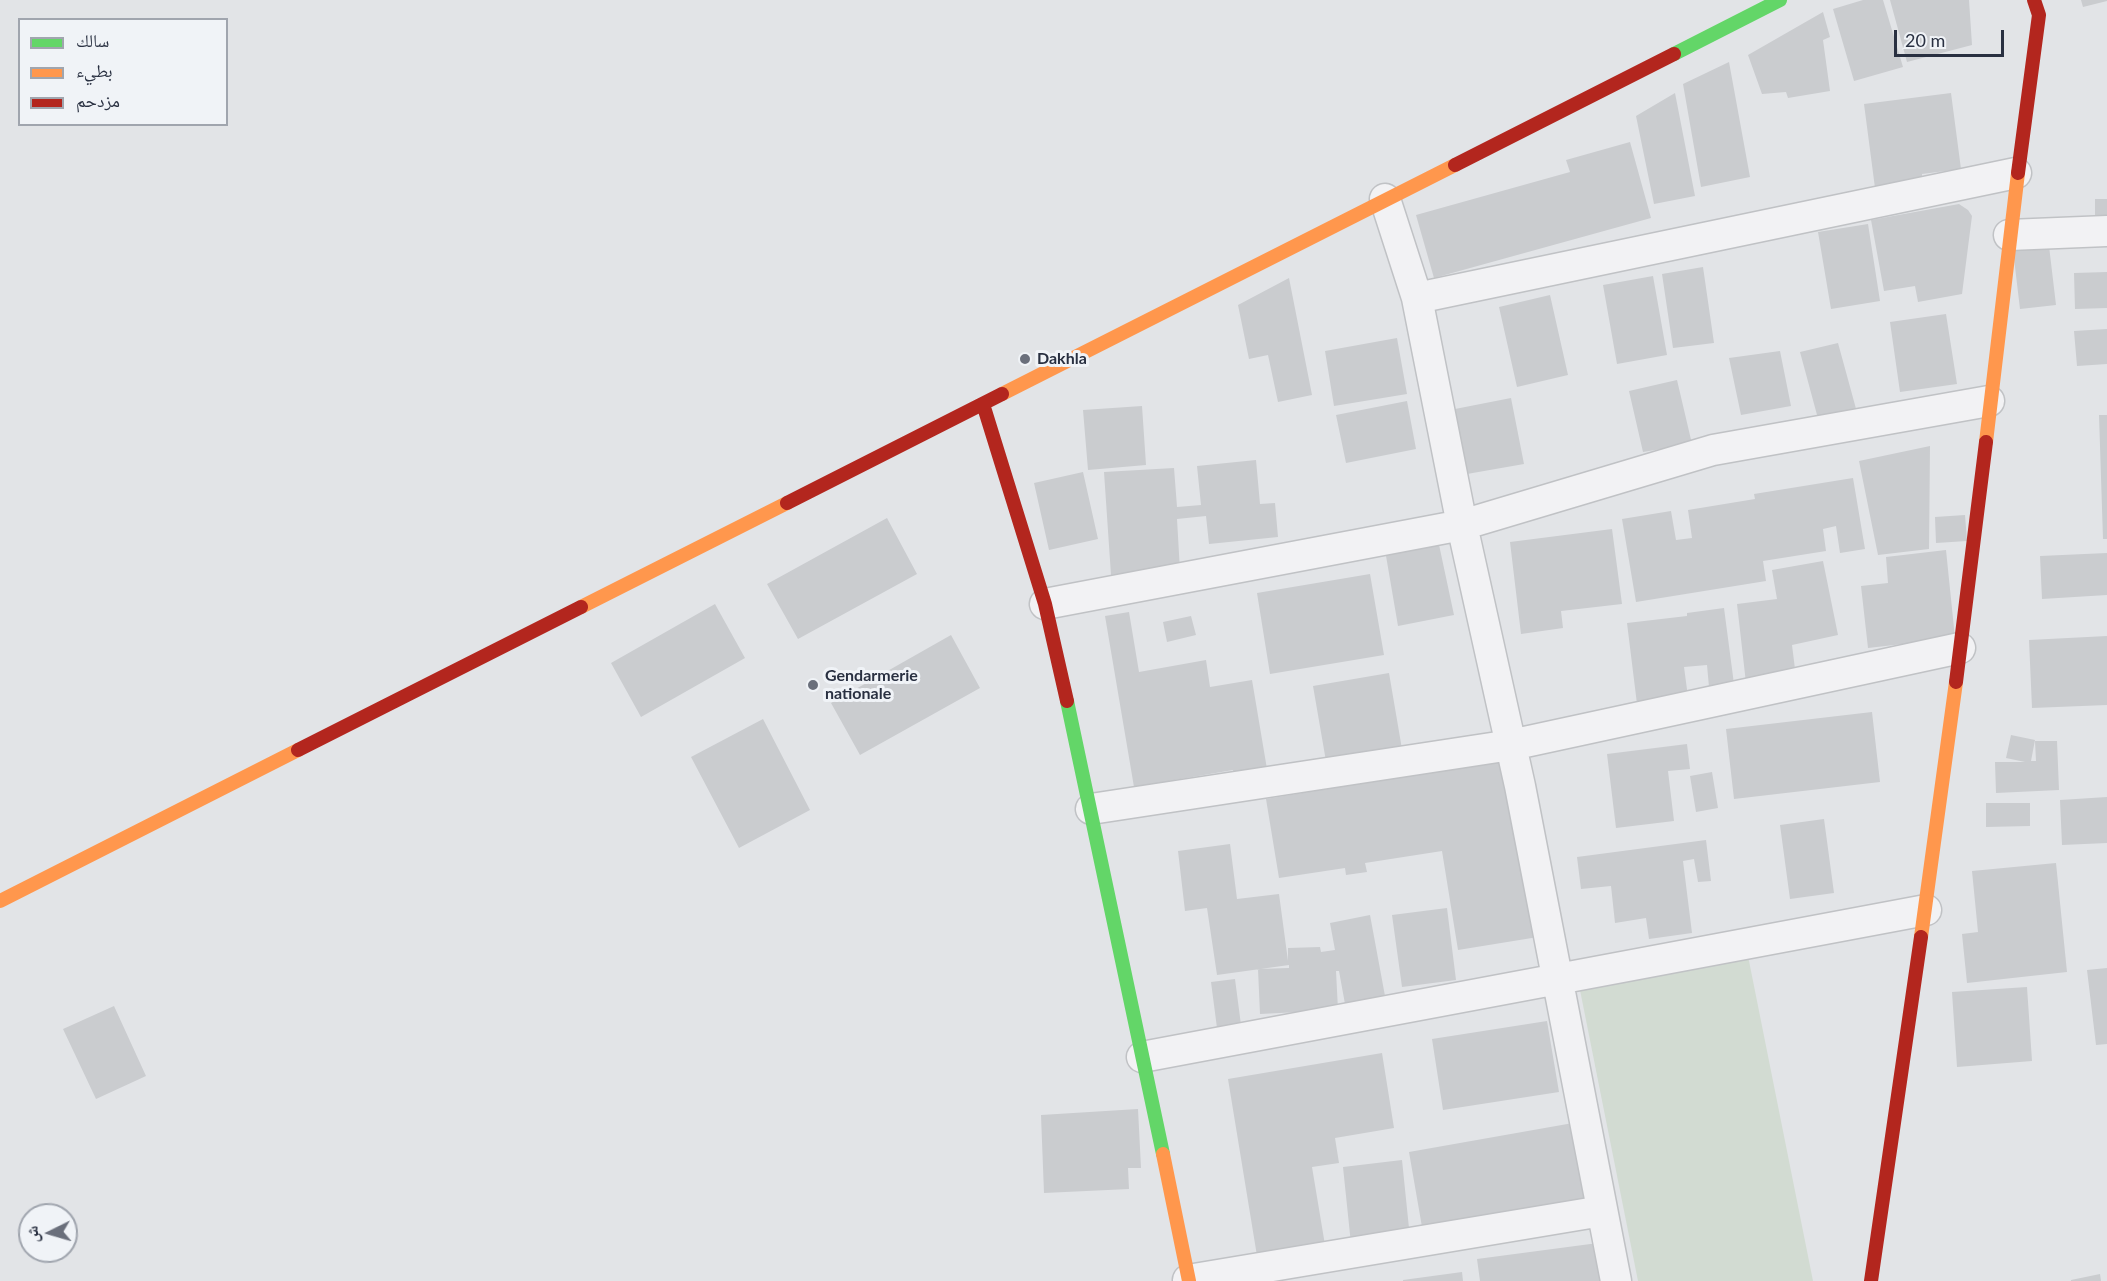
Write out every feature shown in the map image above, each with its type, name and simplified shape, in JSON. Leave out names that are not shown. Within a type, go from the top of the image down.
[{"type":"street","points":[[0,901],[1780,0]]},
{"type":"street","points":[[1871,1281],[1926,910],[1960,648],[2016,173],[2039,15],[2034,0]]},
{"type":"street","points":[[1417,298],[2016,173]]},
{"type":"street","points":[[1385,199],[1417,298],[1462,525],[1511,745],[1616,1281]]},
{"type":"street","points":[[2009,235],[2107,231]]},
{"type":"street","points":[[1045,604],[1462,525],[1713,450],[1989,401]]},
{"type":"street","points":[[983,404],[1045,604],[1091,809],[1188,1280],[1602,1211]]},
{"type":"street","points":[[1091,809],[1511,745],[1960,648]]},
{"type":"street","points":[[1142,1057],[1926,910]]},
{"type":"shaded area","points":[[1746,946],[1813,1281],[1638,1281],[1578,980]]},
{"type":"building","points":[[1863,0],[1883,0],[1903,67],[1854,81],[1833,9]]},
{"type":"building","points":[[1890,0],[1969,0],[1972,45],[1907,62]]},
{"type":"building","points":[[2081,0],[2107,0],[2107,1],[2083,7]]},
{"type":"building","points":[[1823,12],[1830,37],[1823,40],[1830,91],[1788,98],[1786,92],[1762,94],[1748,55]]},
{"type":"building","points":[[1729,62],[1750,177],[1701,187],[1683,84]]},
{"type":"building","points":[[1675,93],[1695,196],[1654,204],[1636,116]]},
{"type":"building","points":[[1951,93],[1961,169],[1922,174],[1922,182],[1875,188],[1864,104]]},
{"type":"building","points":[[1630,142],[1651,218],[1434,278],[1416,215],[1570,172],[1566,160]]},
{"type":"building","points":[[2095,199],[2107,199],[2107,225],[2095,225]]},
{"type":"building","points":[[1959,204],[1972,216],[1962,294],[1918,302],[1915,286],[1884,291],[1871,220]]},
{"type":"building","points":[[1868,224],[1880,301],[1831,309],[1818,232]]},
{"type":"building","points":[[2049,246],[2056,305],[2020,309],[2013,250]]},
{"type":"building","points":[[1703,267],[1714,343],[1673,348],[1662,274]]},
{"type":"building","points":[[2107,272],[2107,308],[2075,309],[2074,273]]},
{"type":"building","points":[[1653,276],[1667,355],[1617,364],[1603,285]]},
{"type":"building","points":[[1289,278],[1312,395],[1278,402],[1268,355],[1249,359],[1238,305]]},
{"type":"building","points":[[1550,295],[1568,375],[1517,387],[1499,307]]},
{"type":"building","points":[[1946,314],[1957,384],[1900,392],[1890,322]]},
{"type":"building","points":[[2107,329],[2107,364],[2077,366],[2074,331]]},
{"type":"building","points":[[1397,338],[1407,394],[1334,406],[1325,351]]},
{"type":"building","points":[[1838,343],[1858,416],[1820,426],[1800,352]]},
{"type":"building","points":[[1780,351],[1791,406],[1741,415],[1729,358]]},
{"type":"building","points":[[1677,380],[1692,444],[1643,452],[1629,391]]},
{"type":"building","points":[[1511,398],[1524,464],[1467,474],[1455,409]]},
{"type":"building","points":[[1407,401],[1416,449],[1346,463],[1336,415]]},
{"type":"building","points":[[1142,406],[1146,465],[1088,470],[1083,410]]},
{"type":"building","points":[[2099,415],[2107,415],[2107,539],[2103,539]]},
{"type":"building","points":[[1930,446],[1929,549],[1878,555],[1859,461]]},
{"type":"building","points":[[1256,460],[1260,504],[1275,503],[1278,537],[1209,544],[1206,516],[1177,519],[1180,571],[1111,575],[1104,472],[1174,468],[1177,507],[1201,505],[1197,466]]},
{"type":"building","points":[[1083,472],[1098,539],[1049,550],[1034,483]]},
{"type":"building","points":[[1853,478],[1865,549],[1840,553],[1836,526],[1823,529],[1826,551],[1763,561],[1766,581],[1636,602],[1622,519],[1671,511],[1676,540],[1692,538],[1688,510],[1755,499],[1754,494]]},
{"type":"building","points":[[1965,515],[1967,541],[1936,543],[1935,517]]},
{"type":"building","points":[[887,518],[917,574],[798,639],[767,584]]},
{"type":"building","points":[[1612,529],[1622,604],[1561,611],[1563,628],[1521,634],[1510,542]]},
{"type":"building","points":[[1438,540],[1454,615],[1398,626],[1385,550]]},
{"type":"building","points":[[1946,550],[1955,638],[1868,648],[1861,586],[1888,583],[1886,557]]},
{"type":"building","points":[[2107,553],[2107,595],[2042,599],[2040,556]]},
{"type":"building","points":[[1823,561],[1838,635],[1792,645],[1796,677],[1746,683],[1737,604],[1777,599],[1772,570]]},
{"type":"building","points":[[1370,574],[1384,655],[1270,674],[1257,593]]},
{"type":"building","points":[[715,604],[745,658],[641,717],[611,663]]},
{"type":"building","points":[[1724,608],[1734,684],[1709,687],[1707,665],[1684,667],[1688,697],[1637,704],[1627,623],[1687,616],[1687,613]]},
{"type":"building","points":[[1129,612],[1139,672],[1206,660],[1210,687],[1252,680],[1268,775],[1234,781],[1233,770],[1134,787],[1105,616]]},
{"type":"building","points":[[1191,616],[1196,635],[1167,642],[1163,622]]},
{"type":"building","points":[[951,635],[980,688],[860,755],[831,703]]},
{"type":"building","points":[[2107,636],[2107,705],[2032,708],[2029,640]]},
{"type":"building","points":[[1389,673],[1403,755],[1327,767],[1313,686]]},
{"type":"building","points":[[1872,712],[1880,782],[1734,799],[1726,729]]},
{"type":"building","points":[[763,719],[810,810],[739,848],[691,757]]},
{"type":"building","points":[[2011,735],[2035,740],[2031,761],[2036,761],[2035,741],[2057,741],[2059,790],[1996,793],[1995,762],[2025,762],[2006,758]]},
{"type":"building","points":[[1687,744],[1690,769],[1668,771],[1674,821],[1616,828],[1607,754]]},
{"type":"building","points":[[1509,759],[1538,937],[1458,950],[1442,851],[1365,863],[1367,872],[1346,875],[1345,868],[1279,878],[1266,799]]},
{"type":"building","points":[[1712,772],[1718,808],[1696,812],[1690,776]]},
{"type":"building","points":[[2107,797],[2107,843],[2062,845],[2060,800]]},
{"type":"building","points":[[1986,803],[2030,803],[2030,826],[1986,827]]},
{"type":"building","points":[[1824,819],[1834,893],[1790,899],[1780,825]]},
{"type":"building","points":[[1706,840],[1711,881],[1698,882],[1694,859],[1683,861],[1692,933],[1649,939],[1646,918],[1615,923],[1611,886],[1581,889],[1577,857]]},
{"type":"building","points":[[1230,844],[1237,899],[1279,894],[1288,961],[1288,948],[1320,947],[1321,952],[1335,950],[1330,923],[1370,915],[1385,996],[1345,1004],[1339,971],[1336,971],[1338,1010],[1260,1014],[1258,969],[1217,975],[1207,908],[1185,911],[1178,851]],"holes":[[[1289,965],[1289,968],[1261,969]]]},
{"type":"building","points":[[2056,863],[2067,972],[1967,983],[1962,934],[1978,932],[1972,871]]},
{"type":"building","points":[[1447,908],[1456,980],[1402,987],[1392,915]]},
{"type":"building","points":[[2107,968],[2107,1044],[2096,1045],[2087,970]]},
{"type":"building","points":[[1235,979],[1241,1025],[1217,1028],[1211,982]]},
{"type":"building","points":[[2027,987],[2032,1061],[1957,1067],[1952,992]]},
{"type":"building","points":[[114,1006],[146,1076],[96,1099],[63,1029]]},
{"type":"building","points":[[1547,1021],[1559,1092],[1443,1110],[1432,1039]]},
{"type":"building","points":[[1382,1053],[1394,1128],[1335,1138],[1339,1163],[1312,1167],[1326,1251],[1258,1262],[1228,1079]]},
{"type":"building","points":[[1138,1109],[1141,1168],[1128,1168],[1129,1189],[1044,1193],[1041,1115]]},
{"type":"building","points":[[1573,1123],[1587,1198],[1422,1227],[1409,1152]]},
{"type":"building","points":[[1402,1160],[1410,1238],[1351,1244],[1343,1167]]},
{"type":"building","points":[[1598,1243],[1603,1281],[1480,1281],[1477,1259]]},
{"type":"building","points":[[1462,1272],[1463,1281],[1403,1281],[1403,1280]]},
{"type":"building","points":[[2100,1274],[2101,1281],[2071,1281],[2071,1280]]},
{"type":"traffic: fast","points":[[1674,54],[1780,0]]},
{"type":"traffic: fast","points":[[1067,701],[1163,1154]]},
{"type":"traffic: slow","points":[[1002,394],[1455,165]]},
{"type":"traffic: slow","points":[[1986,442],[2018,173]]},
{"type":"traffic: slow","points":[[581,607],[787,503]]},
{"type":"traffic: slow","points":[[1921,937],[1956,682]]},
{"type":"traffic: slow","points":[[0,901],[298,750]]},
{"type":"traffic: slow","points":[[1163,1154],[1189,1281]]},
{"type":"traffic: jam","points":[[2018,173],[2039,15],[2034,0]]},
{"type":"traffic: jam","points":[[1455,165],[1674,54]]},
{"type":"traffic: jam","points":[[787,503],[1002,394]]},
{"type":"traffic: jam","points":[[983,404],[1045,604],[1067,701]]},
{"type":"traffic: jam","points":[[1956,682],[1986,442]]},
{"type":"traffic: jam","points":[[298,750],[581,607]]},
{"type":"traffic: jam","points":[[1871,1281],[1921,937]]},
{"type":"place","name":"Dakhla","points":[[1025,359]]},
{"type":"place","name":"Gendarmerie nationale","points":[[813,685]]}]
